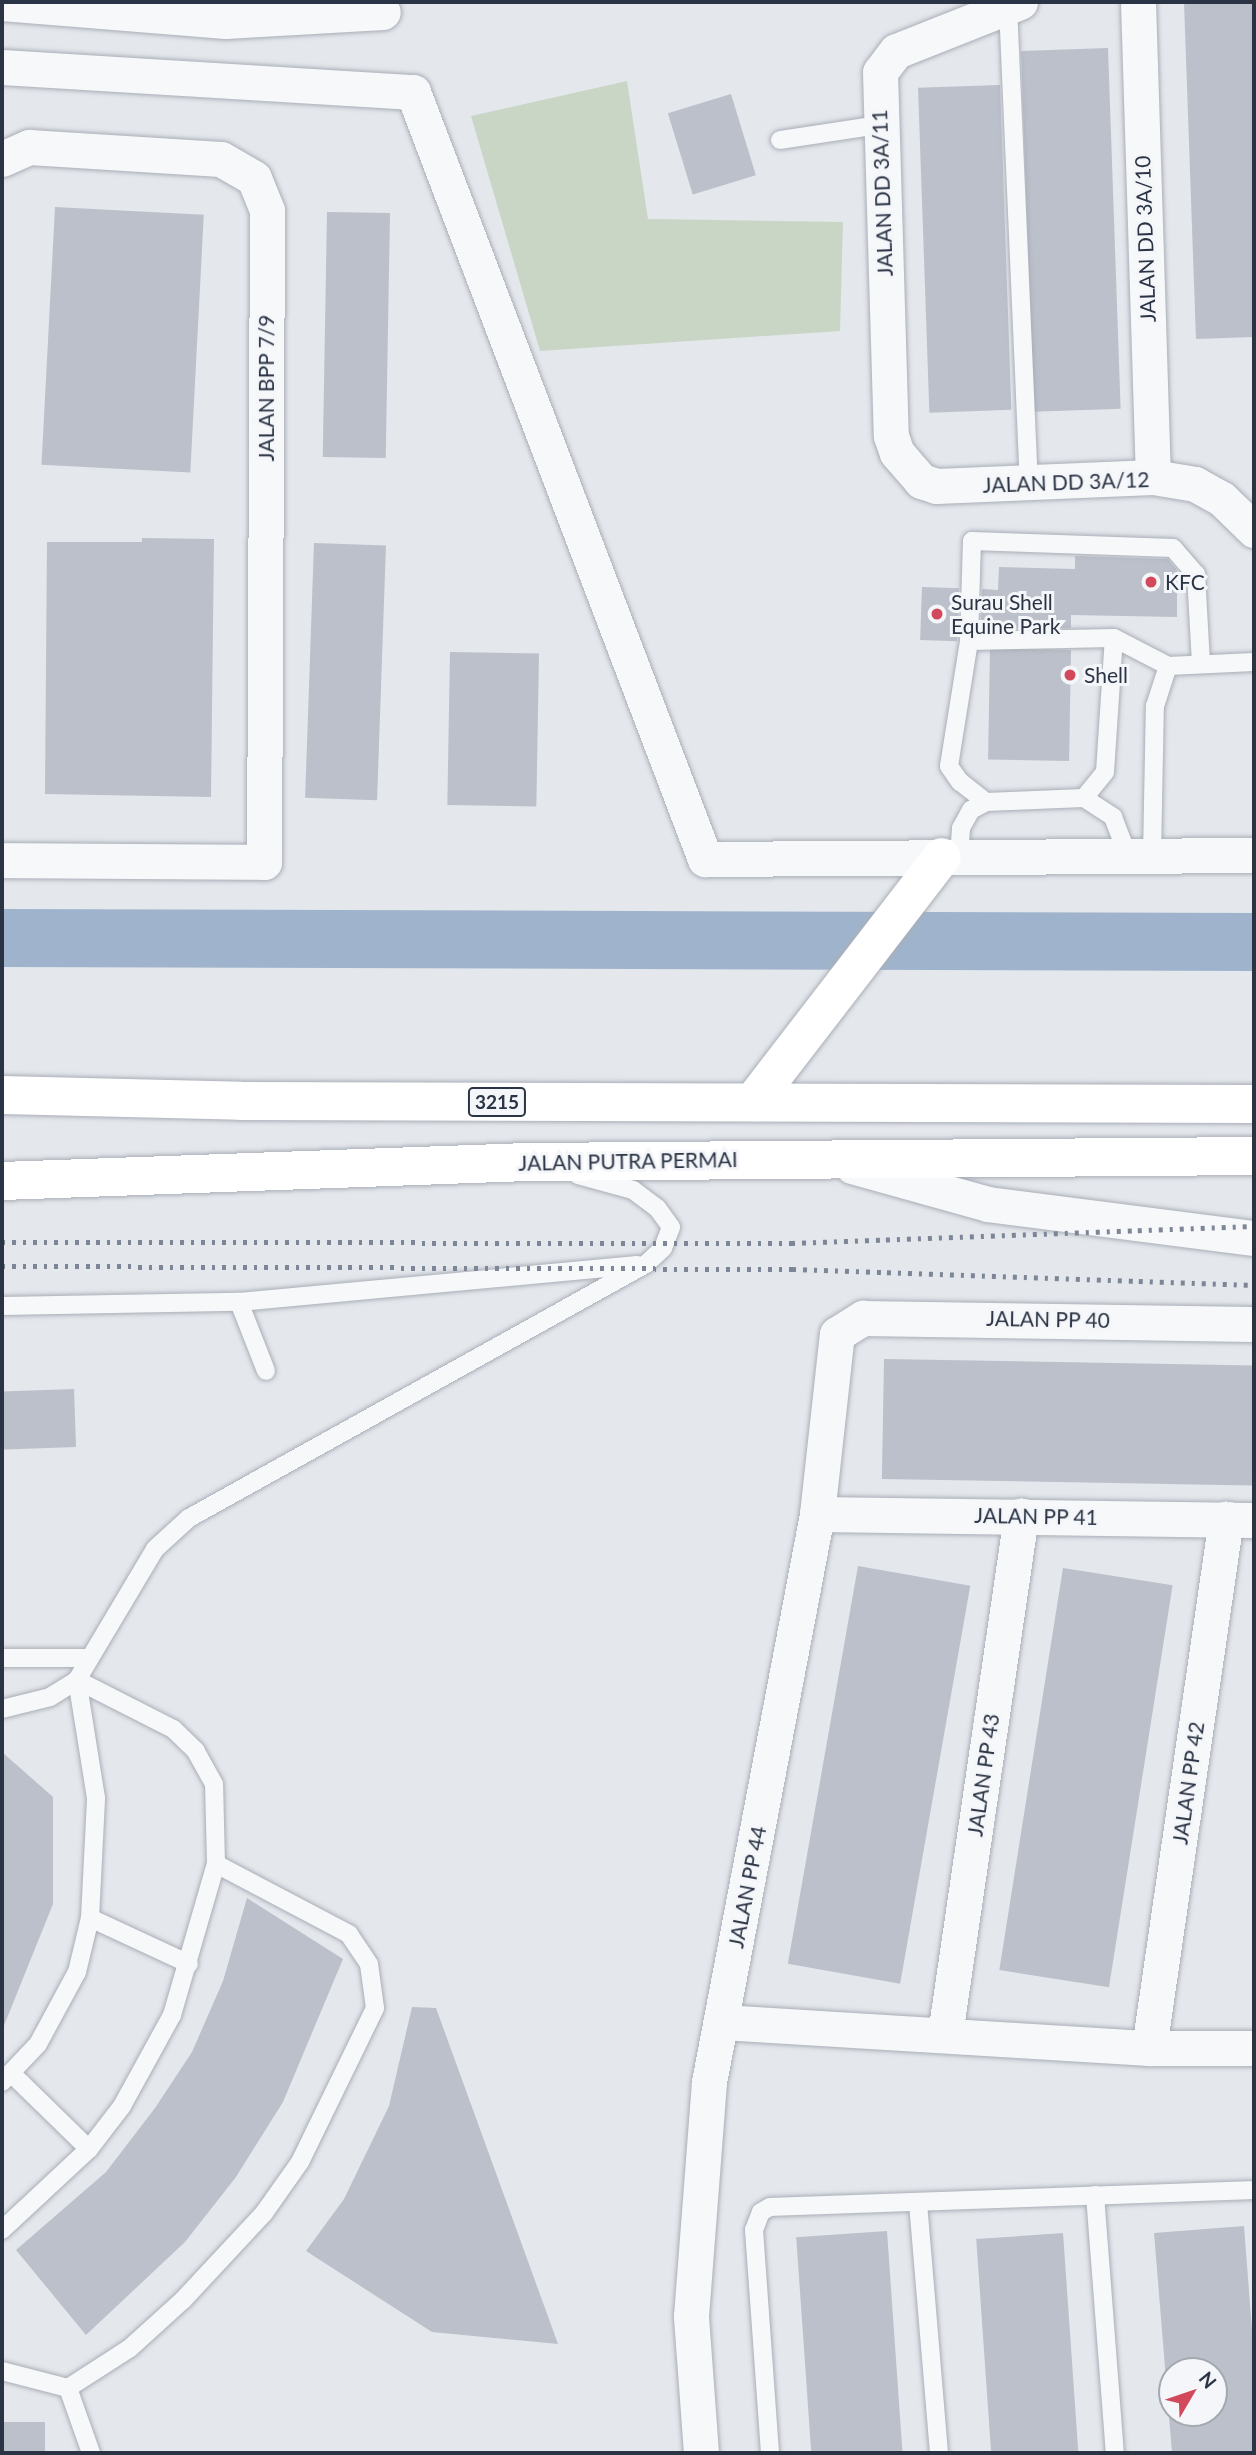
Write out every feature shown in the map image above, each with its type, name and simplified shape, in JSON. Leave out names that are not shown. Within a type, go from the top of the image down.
[{"type":"main road","points":[[754,1102],[917,892],[950,857]]},
{"type":"main road","name":"3215","points":[[2,1095],[1254,1104]]},
{"type":"main road","name":"JALAN PUTRA PERMAI","points":[[2,1181],[527,1161],[1254,1156]]},
{"type":"street","name":"JALAN DD 3A/10","points":[[1138,2],[1153,477]]},
{"type":"street","points":[[2,3],[225,21],[391,7]]},
{"type":"street","name":"JALAN DD 3A/11","points":[[909,470],[891,436],[879,125],[880,72],[888,58],[1014,4]]},
{"type":"street","points":[[2,67],[413,92],[705,859],[1254,855]]},
{"type":"street","name":"JALAN BPP 7/9","points":[[2,159],[29,147],[221,159],[246,171],[263,193],[267,211],[264,862],[2,860]]},
{"type":"street","name":"JALAN DD 3A/12","points":[[909,470],[936,486],[1153,477],[1195,484],[1222,499],[1254,530]]},
{"type":"street","points":[[827,1159],[988,1204],[1254,1238]]},
{"type":"street","name":"JALAN PP 40","points":[[844,1327],[863,1318],[1254,1324]]},
{"type":"street","name":"JALAN PP 44","points":[[701,2453],[691,2316],[709,2082],[817,1514],[833,1344],[844,1327]]},
{"type":"street","name":"JALAN PP 41","points":[[817,1514],[1240,1519]]},
{"type":"street","name":"JALAN PP 43","points":[[945,2034],[1021,1516]]},
{"type":"street","name":"JALAN PP 42","points":[[1149,2048],[1240,1519]]},
{"type":"street","points":[[722,2022],[1149,2048],[1254,2048]]},
{"type":"lane","points":[[1014,4],[1029,482]]},
{"type":"lane","points":[[780,140],[879,125]]},
{"type":"lane","points":[[986,802],[960,782],[949,766],[970,640],[972,541],[1173,548],[1196,573],[1201,663]]},
{"type":"lane","points":[[970,640],[1114,638],[1168,666],[1254,662]]},
{"type":"lane","points":[[1084,798],[1105,772],[1114,638]]},
{"type":"lane","points":[[1140,856],[1155,706],[1168,666]]},
{"type":"lane","points":[[950,857],[971,810],[986,802],[1084,798],[1112,817],[1140,856]]},
{"type":"lane","points":[[2,1709],[50,1697],[77,1680],[155,1549],[189,1518],[646,1264],[663,1248],[671,1227],[657,1208],[633,1190],[527,1161]]},
{"type":"lane","points":[[2,1306],[239,1302],[646,1264]]},
{"type":"lane","points":[[239,1302],[266,1371]]},
{"type":"lane","points":[[2,1658],[90,1658]]},
{"type":"lane","points":[[2,2230],[89,2149],[146,2064],[172,2015],[216,1864],[214,1784],[196,1751],[173,1729],[77,1680]]},
{"type":"lane","points":[[77,1680],[96,1798],[90,1918],[77,1972],[38,2044],[6,2077],[89,2149]]},
{"type":"lane","points":[[2,2371],[68,2388],[130,2348],[183,2300],[264,2213],[300,2162],[375,2008],[369,1964],[349,1934],[216,1864]]},
{"type":"lane","points":[[90,1918],[189,1964]]},
{"type":"lane","points":[[769,2453],[755,2221],[770,2207],[1254,2190]]},
{"type":"lane","points":[[1095,2195],[1115,2453]]},
{"type":"lane","points":[[918,2203],[939,2453]]},
{"type":"lane","points":[[68,2388],[91,2453]]},
{"type":"green space","points":[[627,81],[648,219],[843,222],[840,331],[540,351],[471,116]]},
{"type":"building","points":[[1184,2],[1254,2],[1254,337],[1196,339]]},
{"type":"building","points":[[1108,48],[1121,409],[1034,412],[1021,51]]},
{"type":"building","points":[[1000,85],[1011,410],[929,413],[918,88]]},
{"type":"building","points":[[731,94],[756,175],[693,195],[668,113]]},
{"type":"building","points":[[55,207],[204,215],[190,472],[41,465]]},
{"type":"building","points":[[327,212],[390,213],[386,458],[323,457]]},
{"type":"building","points":[[142,538],[214,539],[211,797],[45,794],[47,542],[142,542]]},
{"type":"building","points":[[314,543],[386,546],[377,800],[305,798]]},
{"type":"building","points":[[1075,556],[1168,559],[1177,570],[1177,617],[1071,615],[1071,628],[981,629],[982,589],[998,590],[999,567],[1075,569]]},
{"type":"building","name":"Surau Shell Equine Park","points":[[922,587],[959,588],[957,641],[920,640]]},
{"type":"building","points":[[990,649],[1071,650],[1069,761],[988,760]]},
{"type":"building","points":[[450,652],[539,654],[536,807],[447,805]]},
{"type":"building","points":[[884,1359],[1254,1365],[1252,1485],[882,1479]]},
{"type":"building","points":[[74,1389],[76,1447],[4,1449],[2,1392]]},
{"type":"building","points":[[858,1566],[970,1586],[900,1984],[788,1964]]},
{"type":"building","points":[[1063,1568],[1173,1585],[1109,1987],[999,1970]]},
{"type":"building","points":[[2,1752],[53,1797],[53,1904],[3,2028]]},
{"type":"building","points":[[247,1898],[343,1959],[283,2102],[236,2177],[185,2242],[86,2335],[16,2250],[106,2172],[155,2108],[192,2052],[223,1981]]},
{"type":"building","points":[[412,2007],[436,2008],[558,2344],[432,2332],[306,2251],[344,2199],[389,2106]]},
{"type":"building","points":[[1244,2226],[1254,2356],[1254,2453],[1172,2453],[1170,2427],[1228,2427],[1228,2357],[1164,2357],[1154,2233]]},
{"type":"building","points":[[887,2231],[903,2453],[811,2453],[796,2237]]},
{"type":"building","points":[[1063,2233],[1078,2453],[991,2453],[976,2239]]},
{"type":"building","points":[[2,2422],[45,2422],[45,2453],[2,2453]]},
{"type":"waterway","points":[[2,938],[1254,942]]},
{"type":"railway","points":[[2,1242],[792,1243],[1254,1226]]},
{"type":"railway","points":[[2,1266],[793,1269],[1254,1285]]},
{"type":"place","name":"KFC","points":[[1151,582]]},
{"type":"place","name":"Surau Shell Equine Park","points":[[937,614]]},
{"type":"place","name":"Shell","points":[[1070,675]]}]
